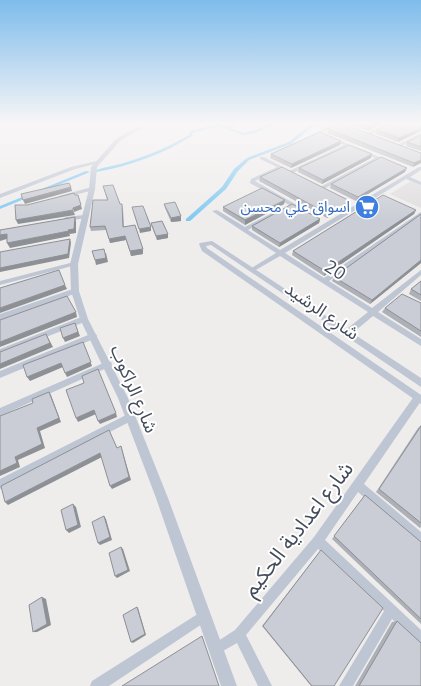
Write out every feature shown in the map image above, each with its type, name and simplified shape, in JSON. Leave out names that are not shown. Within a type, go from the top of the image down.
[{"type":"street","name":"شارع الراكوب","points":[[104,155],[93,170],[92,189],[76,238],[74,264],[75,291],[84,319],[108,364],[130,417],[229,686]]},
{"type":"street","points":[[291,172],[327,155]]},
{"type":"street","points":[[371,155],[396,165]]},
{"type":"street","points":[[264,157],[298,176]]},
{"type":"street","points":[[322,188],[378,158]]},
{"type":"street","points":[[0,196],[73,168],[98,162]]},
{"type":"street","points":[[281,167],[253,180],[254,184],[306,212]]},
{"type":"street","points":[[252,270],[358,206],[381,195],[421,168]]},
{"type":"street","points":[[405,169],[414,172]]},
{"type":"street","points":[[406,177],[421,184]]},
{"type":"street","points":[[314,184],[329,192]]},
{"type":"street","points":[[254,192],[262,188]]},
{"type":"street","points":[[52,199],[92,189]]},
{"type":"street","points":[[351,202],[358,206]]},
{"type":"street","points":[[244,230],[292,204]]},
{"type":"street","name":"20","points":[[223,207],[215,211],[421,343]]},
{"type":"street","points":[[324,281],[421,214],[414,210]]},
{"type":"street","points":[[60,220],[84,217]]},
{"type":"street","points":[[321,220],[328,224]]},
{"type":"street","points":[[204,248],[203,243],[212,243]]},
{"type":"street","name":"شارع الرشيد","points":[[212,243],[421,383]]},
{"type":"street","name":"شارع الرشيد","points":[[204,248],[420,399]]},
{"type":"street","points":[[0,283],[74,264]]},
{"type":"street","points":[[337,341],[372,312],[400,293],[421,272]]},
{"type":"street","points":[[0,317],[75,291]]},
{"type":"street","points":[[0,352],[84,319]]},
{"type":"street","points":[[0,374],[93,336]]},
{"type":"street","points":[[0,412],[108,364]]},
{"type":"street","name":"شارع اعدادية الحكيم","points":[[216,649],[239,634],[318,541],[420,399]]},
{"type":"street","points":[[0,484],[130,417]]},
{"type":"street","points":[[357,485],[421,539]]},
{"type":"street","points":[[318,541],[421,638]]},
{"type":"street","points":[[346,686],[391,610]]},
{"type":"street","points":[[97,686],[204,616]]},
{"type":"street","points":[[239,634],[265,686]]},
{"type":"shaded area","points":[[411,181],[421,185],[421,208],[390,194]]},
{"type":"building","points":[[273,155],[311,155],[292,164]]},
{"type":"building","points":[[327,155],[370,155],[323,180],[299,168]]},
{"type":"building","points":[[394,155],[421,155],[421,160],[414,163]]},
{"type":"building","points":[[381,157],[407,168],[358,197],[331,184]]},
{"type":"building","points":[[282,167],[350,201],[328,214],[260,177]]},
{"type":"building","points":[[69,183],[71,187],[23,200],[21,194]]},
{"type":"building","points":[[113,185],[120,204],[122,204],[123,227],[135,225],[143,249],[130,251],[125,236],[109,239],[105,226],[90,227],[93,200],[108,200],[103,186]]},
{"type":"building","points":[[262,188],[285,200],[245,220],[223,207]]},
{"type":"building","points":[[74,193],[78,195],[81,205],[73,208],[73,210],[16,220],[15,205],[27,205]]},
{"type":"building","points":[[383,195],[416,210],[325,271],[293,251]]},
{"type":"building","points":[[175,202],[181,216],[171,218],[164,204]]},
{"type":"building","points":[[292,204],[320,219],[280,243],[252,226]]},
{"type":"building","points":[[143,206],[151,227],[139,229],[132,207]]},
{"type":"building","points":[[421,214],[421,260],[372,300],[334,277]]},
{"type":"building","points":[[75,217],[74,229],[69,231],[7,243],[7,234],[0,235],[0,230]]},
{"type":"building","points":[[162,221],[168,234],[156,236],[151,223]]},
{"type":"building","points":[[70,239],[68,254],[0,268],[0,252]]},
{"type":"building","points":[[104,249],[106,258],[95,260],[92,251]]},
{"type":"building","points":[[59,270],[65,285],[0,308],[0,288]]},
{"type":"building","points":[[421,281],[421,295],[411,289]]},
{"type":"building","points":[[402,294],[421,303],[421,331],[385,308]]},
{"type":"building","points":[[67,296],[76,312],[0,342],[0,320]]},
{"type":"building","points":[[75,323],[78,332],[63,338],[60,328]]},
{"type":"building","points":[[46,334],[50,343],[0,364],[0,352]]},
{"type":"building","points":[[83,342],[91,362],[65,373],[61,363],[27,377],[23,365]]},
{"type":"building","points":[[98,369],[116,413],[98,421],[94,410],[76,418],[66,390],[84,383],[82,376]]},
{"type":"building","points":[[49,392],[59,418],[37,428],[42,444],[15,457],[17,463],[0,471],[0,416],[33,403],[32,399]]},
{"type":"building","points":[[421,426],[421,523],[379,489]]},
{"type":"building","points":[[109,430],[117,448],[121,446],[129,477],[110,486],[100,453],[5,502],[1,486]]},
{"type":"building","points":[[365,495],[421,542],[421,619],[334,536]]},
{"type":"building","points":[[73,504],[78,525],[66,530],[61,510]]},
{"type":"building","points":[[104,516],[110,537],[98,543],[92,522]]},
{"type":"building","points":[[121,547],[128,570],[115,576],[109,553]]},
{"type":"building","points":[[321,550],[383,608],[334,686],[312,686],[263,626]]},
{"type":"building","points":[[42,597],[47,624],[33,632],[29,605]]},
{"type":"building","points":[[137,607],[145,634],[131,642],[123,615]]},
{"type":"building","points":[[397,621],[421,643],[421,686],[359,686]]},
{"type":"building","points":[[202,636],[219,686],[122,686]]},
{"type":"waterway","points":[[96,171],[119,166],[150,155]]},
{"type":"waterway","points":[[188,220],[224,188],[236,170],[248,159],[258,155]]},
{"type":"waterway","points":[[0,208],[88,172]]},
{"type":"place","name":"اسواق علي محسن","points":[[367,207]]}]
